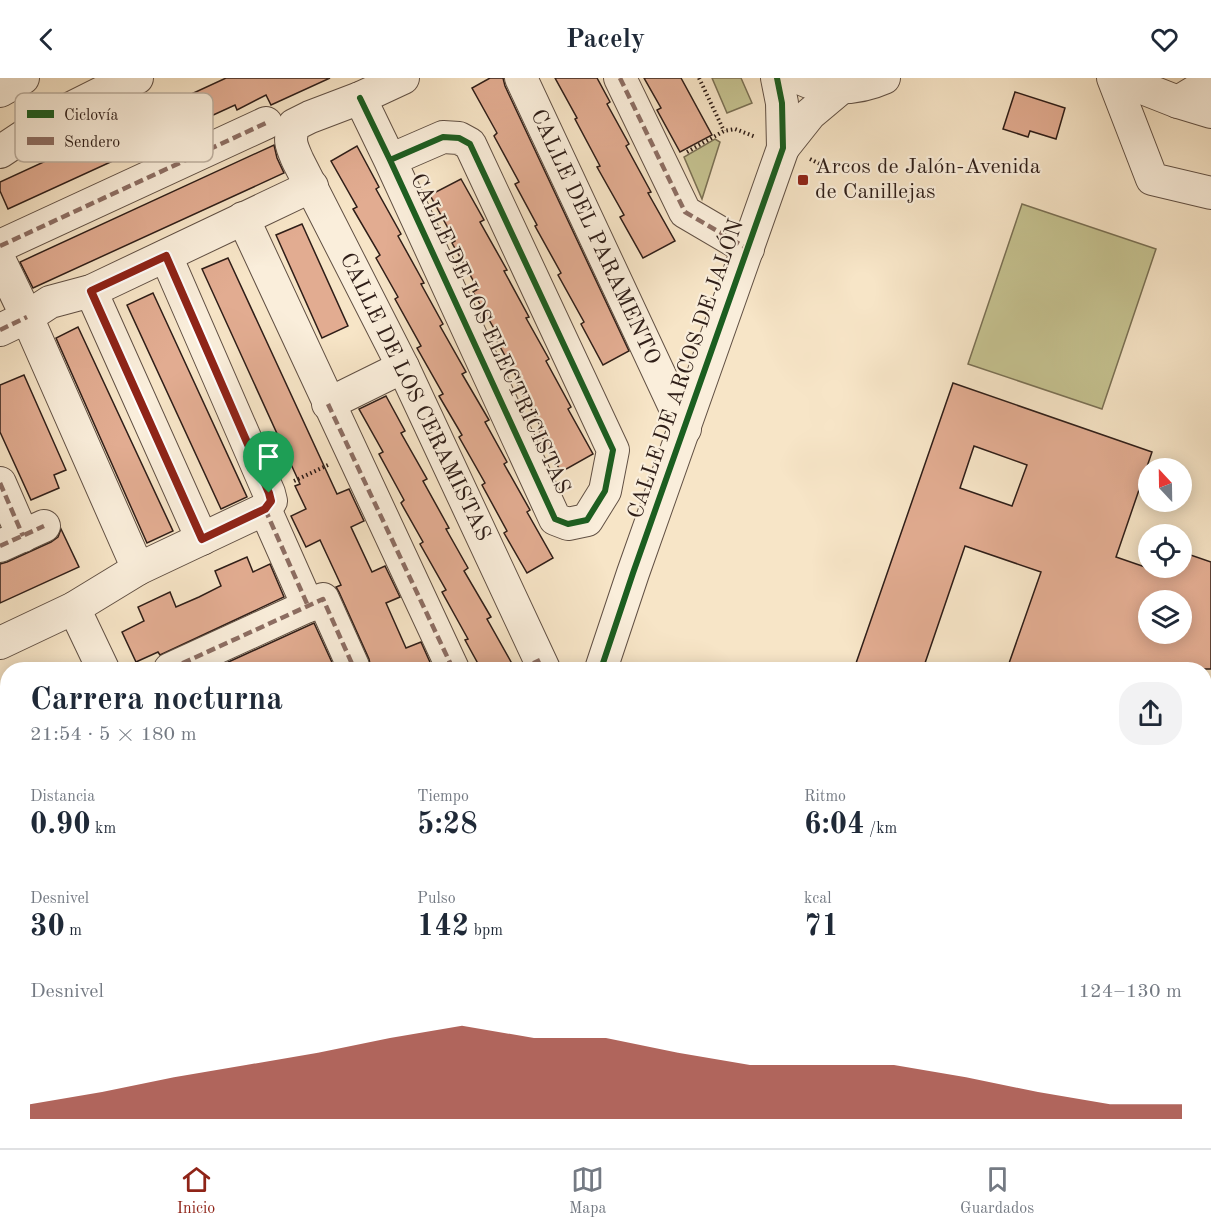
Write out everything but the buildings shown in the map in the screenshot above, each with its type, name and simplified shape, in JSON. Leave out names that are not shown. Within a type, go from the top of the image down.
[{"type":"street","points":[[0,91],[23,78]]},
{"type":"street","points":[[101,93],[136,78]]},
{"type":"street","points":[[213,153],[280,124],[310,117],[360,98],[403,78]]},
{"type":"street","name":"CALLE DEL PARAMENTO","points":[[521,78],[685,429]]},
{"type":"street","points":[[620,78],[685,212],[748,249]]},
{"type":"street","name":"CALLE DE ARCOS DE JALÓN","points":[[777,78],[782,103],[783,148]]},
{"type":"street","points":[[799,78],[822,86],[841,88],[862,86],[884,78]]},
{"type":"street","points":[[1115,78],[1211,112]]},
{"type":"street","points":[[1115,78],[1152,179],[1211,193]]},
{"type":"street","points":[[1178,102],[1211,82]]},
{"type":"street","name":"CALLE DE ARCOS DE JALÓN","points":[[603,662],[783,148],[810,114],[841,88]]},
{"type":"street","name":"CALLE DE LOS ELECTRICISTAS","points":[[360,98],[555,519],[568,524],[587,520],[605,491],[613,450],[470,144],[459,138],[442,137],[390,160]]},
{"type":"street","name":"CALLE DE LOS CERAMISTAS","points":[[280,124],[291,135],[291,143],[298,161],[403,367],[533,662]]},
{"type":"street","points":[[0,152],[15,142]]},
{"type":"street","points":[[0,246],[193,162]]},
{"type":"street","points":[[14,324],[50,302],[91,291],[312,186]]},
{"type":"street","points":[[243,218],[450,662]]},
{"type":"street","points":[[166,256],[268,501],[315,603],[351,662]]},
{"type":"street","points":[[0,261],[14,324],[138,570]]},
{"type":"street","points":[[91,291],[202,539]]},
{"type":"street","points":[[328,404],[403,367]]},
{"type":"street","points":[[0,483],[22,536]]},
{"type":"street","points":[[8,662],[0,644],[74,608],[138,570],[202,539],[268,501]]},
{"type":"street","points":[[185,662],[315,603]]},
{"type":"street","points":[[74,608],[101,662]]},
{"type":"path","points":[[699,78],[724,130]]},
{"type":"path","points":[[663,166],[724,130],[735,129],[820,164]]},
{"type":"path","points":[[268,501],[352,454]]},
{"type":"shaded area","points":[[712,78],[741,78],[752,103],[727,113]]},
{"type":"shaded area","points":[[715,139],[720,142],[702,199],[684,157]]},
{"type":"shaded area","points":[[1022,204],[1156,249],[1102,409],[968,364]]},
{"type":"marked path","points":[[620,78],[685,212],[748,249]]},
{"type":"marked path","points":[[213,148],[266,123]]},
{"type":"marked path","points":[[0,246],[182,162]]},
{"type":"marked path","points":[[0,330],[27,317]]},
{"type":"marked path","points":[[328,404],[450,662]]},
{"type":"marked path","points":[[0,483],[23,536]]},
{"type":"marked path","points":[[265,509],[308,606]]},
{"type":"marked path","points":[[0,546],[44,526]]},
{"type":"marked path","points":[[185,662],[323,599],[351,662]]},
{"type":"marked path","points":[[536,662],[540,660]]},
{"type":"cycle path","points":[[603,662],[783,148],[782,103],[777,78]]},
{"type":"cycle path","points":[[360,98],[555,519],[568,524],[587,520],[605,491],[613,450],[470,144],[459,138],[443,137],[390,160]]},
{"type":"place","name":"Arcos de Jalón-Avenida de Canillejas","points":[[803,180]]},
{"type":"route","points":[[166,256],[269,493],[271,501],[265,509],[202,539],[91,291],[166,256]]}]
